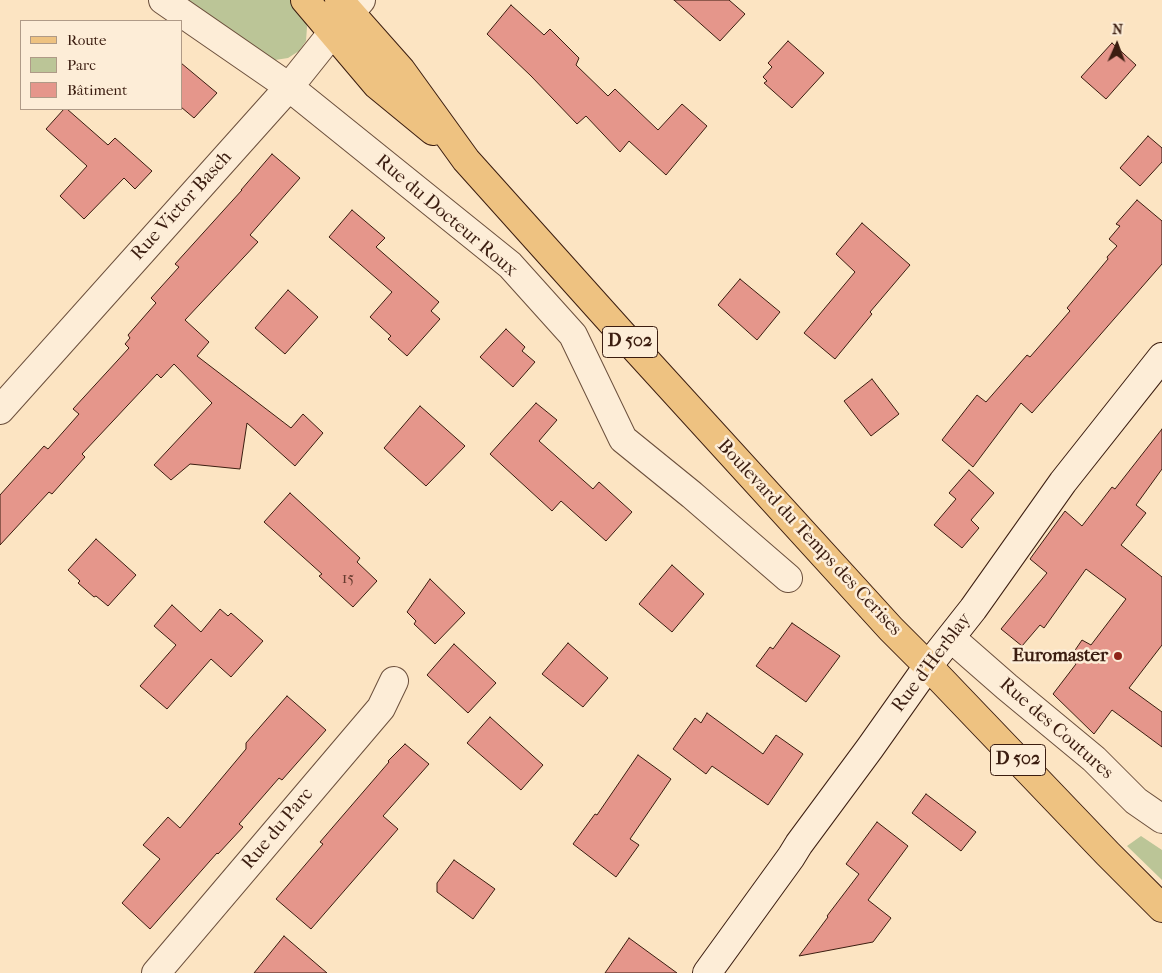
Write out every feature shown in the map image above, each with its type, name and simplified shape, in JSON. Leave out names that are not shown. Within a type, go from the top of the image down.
[{"type":"main road","name":"Boulevard du Temps des Cerises","points":[[306,0],[346,11],[401,70],[466,160],[684,402],[891,629],[1162,908]]},
{"type":"street","name":"Rue du Docteur Roux","points":[[163,0],[289,87],[510,265],[573,335],[623,439],[692,495],[788,578]]},
{"type":"street","name":"Rue Victor Basch","points":[[0,410],[289,87],[346,11]]},
{"type":"street","name":"Rue d'Herblay","points":[[707,973],[928,666],[980,600],[1063,482],[1162,357]]},
{"type":"street","name":"Rue des Coutures","points":[[951,638],[994,677],[1094,759],[1136,801],[1162,819]]},
{"type":"street","name":"Rue du Parc","points":[[156,973],[381,708],[394,681]]},
{"type":"green space","points":[[182,0],[292,0],[305,15],[307,27],[306,41],[299,51],[288,58],[275,60],[247,45]]},
{"type":"green space","points":[[1141,836],[1162,850],[1162,880],[1127,846]]},
{"type":"building","points":[[674,0],[729,0],[745,14],[720,41]]},
{"type":"building","points":[[511,5],[544,35],[550,29],[579,58],[576,65],[608,96],[615,89],[658,130],[682,104],[707,126],[666,175],[629,141],[620,152],[586,116],[577,124],[487,34]]},
{"type":"building","points":[[788,41],[824,73],[792,108],[764,83],[767,81],[763,77],[772,67],[768,63]]},
{"type":"building","points":[[1112,43],[1136,65],[1106,99],[1081,77]]},
{"type":"building","points":[[182,64],[217,93],[194,118],[182,108]]},
{"type":"building","points":[[63,110],[68,110],[108,145],[115,138],[152,171],[135,189],[124,178],[84,219],[60,196],[87,166],[46,129]]},
{"type":"building","points":[[1148,136],[1162,148],[1162,162],[1140,186],[1120,168]]},
{"type":"building","points":[[272,154],[300,178],[250,235],[258,242],[185,320],[209,342],[197,356],[291,428],[303,414],[323,433],[295,466],[247,423],[240,469],[190,464],[171,480],[154,465],[212,403],[174,364],[161,378],[157,374],[82,454],[85,457],[52,494],[49,492],[0,545],[0,495],[44,446],[48,449],[79,414],[73,409],[129,348],[125,344],[130,338],[128,335],[156,303],[151,298],[179,267],[175,264]]},
{"type":"building","points":[[1137,200],[1162,221],[1162,264],[1032,413],[1021,403],[973,467],[942,440],[977,395],[986,402],[1027,355],[1030,357],[1070,311],[1067,308],[1117,246],[1109,239],[1120,226],[1116,224]]},
{"type":"building","points":[[352,210],[385,238],[376,247],[439,302],[431,311],[440,319],[407,356],[388,339],[391,336],[370,317],[392,292],[329,237]]},
{"type":"building","points":[[862,223],[910,265],[870,312],[872,314],[835,359],[804,333],[855,272],[836,254]]},
{"type":"building","points":[[740,279],[780,312],[757,340],[718,305]]},
{"type":"building","points":[[288,290],[318,317],[285,354],[255,328]]},
{"type":"building","points":[[506,329],[525,347],[522,351],[535,362],[513,387],[480,357]]},
{"type":"building","points":[[872,379],[899,414],[871,436],[844,401]]},
{"type":"building","points":[[536,403],[557,420],[539,441],[593,489],[599,482],[632,512],[606,541],[561,501],[552,511],[490,454]]},
{"type":"building","points":[[420,406],[465,446],[426,486],[384,448]]},
{"type":"building","points":[[1162,429],[1162,469],[1136,505],[1146,513],[1121,545],[1162,577],[1162,645],[1129,688],[1162,712],[1162,747],[1112,710],[1094,734],[1053,694],[1076,664],[1069,659],[1082,640],[1091,645],[1126,599],[1086,569],[1044,628],[1040,625],[1022,646],[1001,629],[1047,573],[1030,559],[1065,511],[1082,526],[1112,487],[1115,489]]},
{"type":"building","points":[[969,470],[994,493],[971,520],[979,528],[962,548],[934,525],[956,499],[949,493]]},
{"type":"building","points":[[290,493],[360,558],[357,562],[377,581],[353,607],[319,576],[322,574],[264,522]]},
{"type":"building","points":[[96,539],[136,575],[108,606],[78,583],[80,581],[68,570]]},
{"type":"building","points":[[672,565],[704,594],[672,632],[639,604]]},
{"type":"building","points":[[430,579],[465,613],[435,644],[414,624],[416,621],[407,612]]},
{"type":"building","points":[[172,605],[201,632],[220,609],[228,616],[231,613],[263,641],[231,677],[211,659],[167,709],[140,686],[176,645],[154,626]]},
{"type":"building","points":[[792,623],[840,656],[806,702],[756,666],[770,647],[773,649]]},
{"type":"building","points":[[568,643],[608,678],[583,707],[542,674]]},
{"type":"building","points":[[454,644],[496,683],[468,713],[427,675]]},
{"type":"building","points":[[287,696],[326,730],[282,780],[279,778],[239,824],[243,827],[217,853],[150,929],[122,903],[160,859],[143,845],[168,817],[180,828],[246,749],[246,743]]},
{"type":"building","points":[[707,713],[763,754],[776,735],[803,754],[768,805],[712,766],[706,774],[673,749],[695,718],[701,723]]},
{"type":"building","points":[[490,717],[543,765],[521,790],[467,743]]},
{"type":"building","points":[[405,744],[429,764],[383,816],[398,829],[311,929],[276,899],[323,844],[320,842],[388,761]]},
{"type":"building","points":[[638,755],[671,779],[630,839],[639,845],[616,877],[573,844],[595,814],[597,815]]},
{"type":"building","points":[[926,794],[976,832],[961,851],[912,813]]},
{"type":"building","points":[[877,822],[908,846],[868,900],[891,918],[873,942],[799,956],[859,874],[846,864]]},
{"type":"building","points":[[454,860],[495,889],[473,919],[437,892],[437,883]]},
{"type":"building","points":[[284,936],[327,973],[254,973]]},
{"type":"building","points":[[629,938],[677,973],[605,973]]},
{"type":"place","name":"Euromaster","points":[[1118,656]]}]
